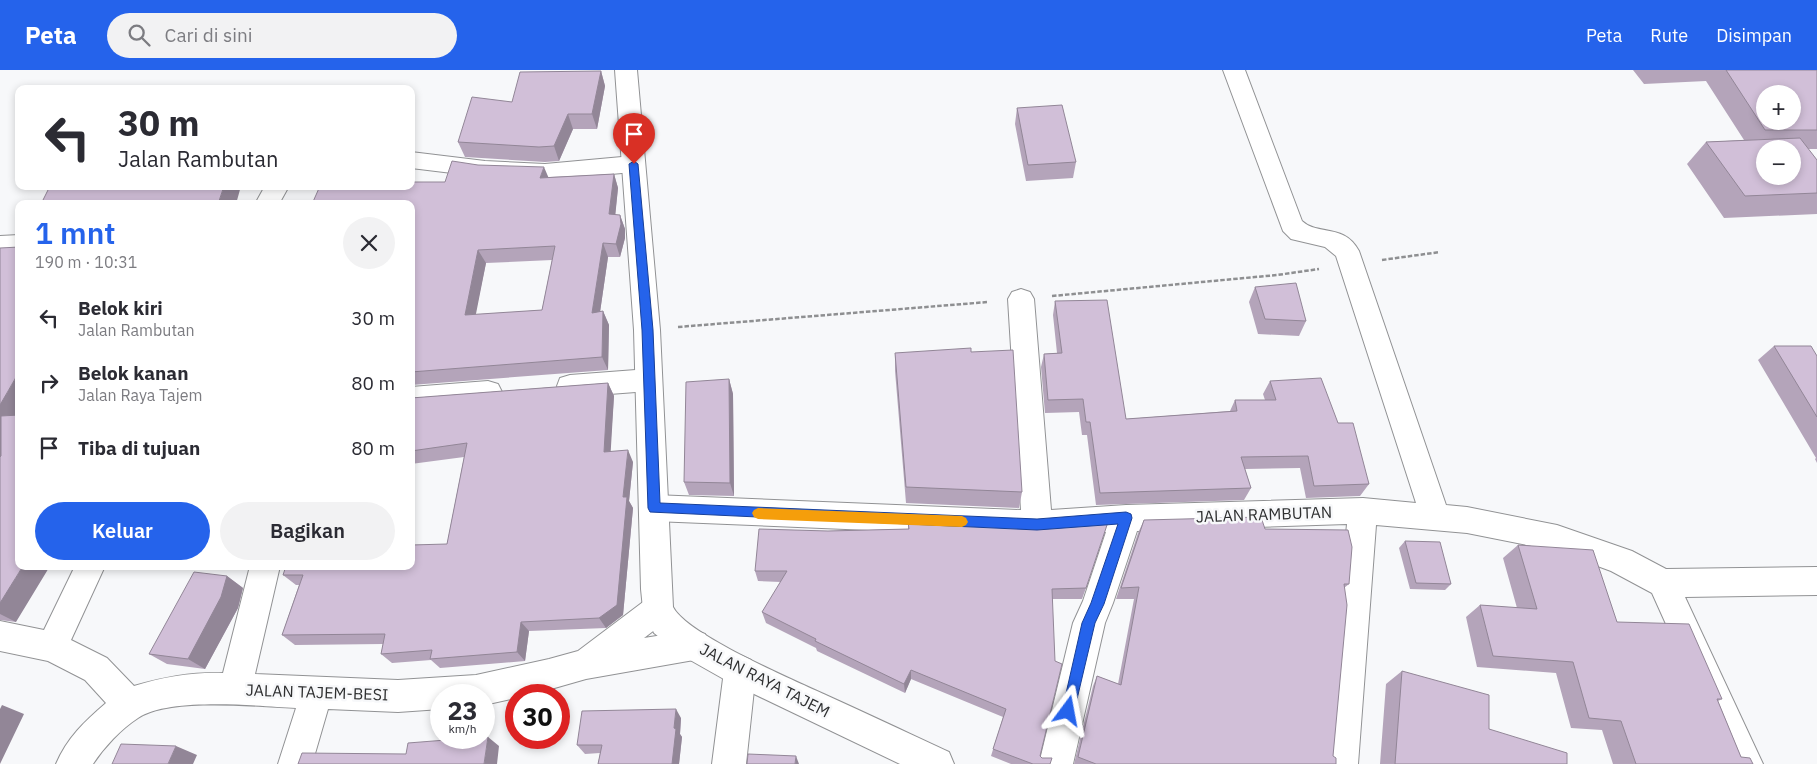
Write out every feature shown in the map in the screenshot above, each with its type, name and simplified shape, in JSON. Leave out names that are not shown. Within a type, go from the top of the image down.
[{"type":"street","points":[[626,70],[647,330],[658,609]]},
{"type":"street","points":[[1234,70],[1292,225],[1300,233],[1332,240],[1346,251],[1435,517]]},
{"type":"street","points":[[415,160],[485,169],[546,172],[634,164]]},
{"type":"street","points":[[0,244],[15,244]]},
{"type":"street","points":[[1021,299],[1037,524]]},
{"type":"street","points":[[546,388],[649,380]]},
{"type":"street","points":[[415,398],[517,390]]},
{"type":"street","name":"JALAN RAMBUTAN","points":[[654,508],[1037,524],[1126,518],[1363,510],[1467,520],[1557,538],[1621,561],[1663,583]]},
{"type":"street","points":[[1341,764],[1363,510]]},
{"type":"street","points":[[1056,764],[1089,623],[1098,604],[1126,518]]},
{"type":"street","points":[[52,647],[88,570]]},
{"type":"street","points":[[235,689],[263,570]]},
{"type":"street","points":[[1746,764],[1663,583],[1817,581]]},
{"type":"street","name":"JALAN RAYA TAJEM","points":[[658,609],[666,623],[694,645],[740,671],[937,764]]},
{"type":"street","name":"JALAN TAJEM-BESI","points":[[586,664],[658,609]]},
{"type":"street","points":[[0,636],[52,647],[96,669],[130,704]]},
{"type":"street","name":"JALAN TAJEM-BESI","points":[[73,764],[90,739],[130,704],[167,692],[206,688],[398,696],[476,692],[549,675],[586,664],[694,645]]},
{"type":"street","points":[[729,764],[740,671]]},
{"type":"street","points":[[295,764],[317,693]]},
{"type":"building","points":[[1726,70],[1817,70],[1817,130],[1801,130],[1801,85],[1756,85],[1756,116]]},
{"type":"building","points":[[601,71],[592,114],[568,114],[554,146],[539,147],[458,142],[472,97],[512,102],[520,72]]},
{"type":"building","points":[[1062,105],[1076,162],[1028,165],[1017,108]]},
{"type":"building","points":[[1800,138],[1817,160],[1817,193],[1745,196],[1706,142]]},
{"type":"building","points":[[452,161],[478,165],[544,167],[540,178],[614,174],[609,214],[620,215],[621,224],[616,244],[603,243],[592,313],[603,311],[602,357],[415,372],[415,200],[314,200],[318,190],[415,190],[415,182],[445,182]],"holes":[[[555,246],[542,310],[465,315],[478,250]]]},
{"type":"building","points":[[48,190],[223,190],[219,200],[43,200]]},
{"type":"building","points":[[15,247],[15,379],[0,405],[0,248]]},
{"type":"building","points":[[1296,283],[1306,321],[1265,319],[1255,287]]},
{"type":"building","points":[[1107,300],[1126,419],[1237,411],[1235,400],[1276,400],[1270,381],[1321,378],[1338,423],[1353,423],[1369,484],[1314,486],[1308,456],[1241,457],[1251,488],[1100,493],[1090,422],[1086,422],[1083,399],[1048,400],[1044,354],[1062,353],[1055,301]]},
{"type":"building","points":[[1774,346],[1811,346],[1817,356],[1817,417]]},
{"type":"building","points":[[971,348],[971,352],[1013,350],[1022,492],[906,487],[895,353]]},
{"type":"building","points":[[729,379],[730,483],[684,482],[686,382]]},
{"type":"building","points":[[608,383],[604,452],[628,450],[623,497],[627,497],[617,605],[599,618],[521,622],[517,652],[430,659],[432,650],[381,654],[385,634],[282,635],[303,575],[283,575],[285,570],[415,570],[415,545],[447,544],[467,443],[415,450],[415,398]]},
{"type":"building","points":[[15,415],[15,570],[21,570],[0,603],[0,457],[1,416]]},
{"type":"building","points":[[1261,517],[1265,529],[1348,530],[1352,547],[1349,584],[1344,584],[1347,605],[1333,756],[1336,758],[1336,764],[1096,764],[1078,757],[1097,676],[1121,685],[1139,587],[1121,588],[1144,520]]},
{"type":"building","points":[[908,522],[1040,527],[1108,522],[1086,588],[1052,589],[1055,661],[1062,664],[1040,756],[1042,758],[1052,758],[1050,764],[1033,764],[993,749],[1006,709],[911,670],[904,684],[815,641],[816,639],[762,612],[787,571],[755,571],[759,529],[828,531],[909,529]]},
{"type":"building","points":[[1405,541],[1440,542],[1451,584],[1416,583]]},
{"type":"building","points":[[1518,545],[1593,550],[1617,622],[1689,624],[1722,699],[1717,699],[1741,757],[1750,758],[1753,764],[1636,764],[1621,721],[1589,718],[1573,662],[1493,656],[1480,605],[1537,609]]},
{"type":"building","points":[[194,572],[227,576],[221,597],[188,659],[149,654]]},
{"type":"building","points":[[1402,671],[1489,695],[1489,729],[1567,753],[1567,764],[1395,764]]},
{"type":"building","points":[[676,709],[672,764],[598,764],[602,745],[577,745],[582,711]]},
{"type":"building","points":[[430,741],[430,749],[486,749],[484,764],[298,764],[302,753],[406,754],[408,743]]},
{"type":"building","points":[[121,744],[176,746],[168,764],[112,764]]},
{"type":"building","points":[[748,754],[796,756],[795,764],[747,764]]},
{"type":"slow traffic","points":[[758,513],[962,522]]},
{"type":"route","points":[[634,164],[647,330],[654,508],[687,511],[1037,524],[1126,518],[1098,604],[1089,623],[1068,711]]}]
